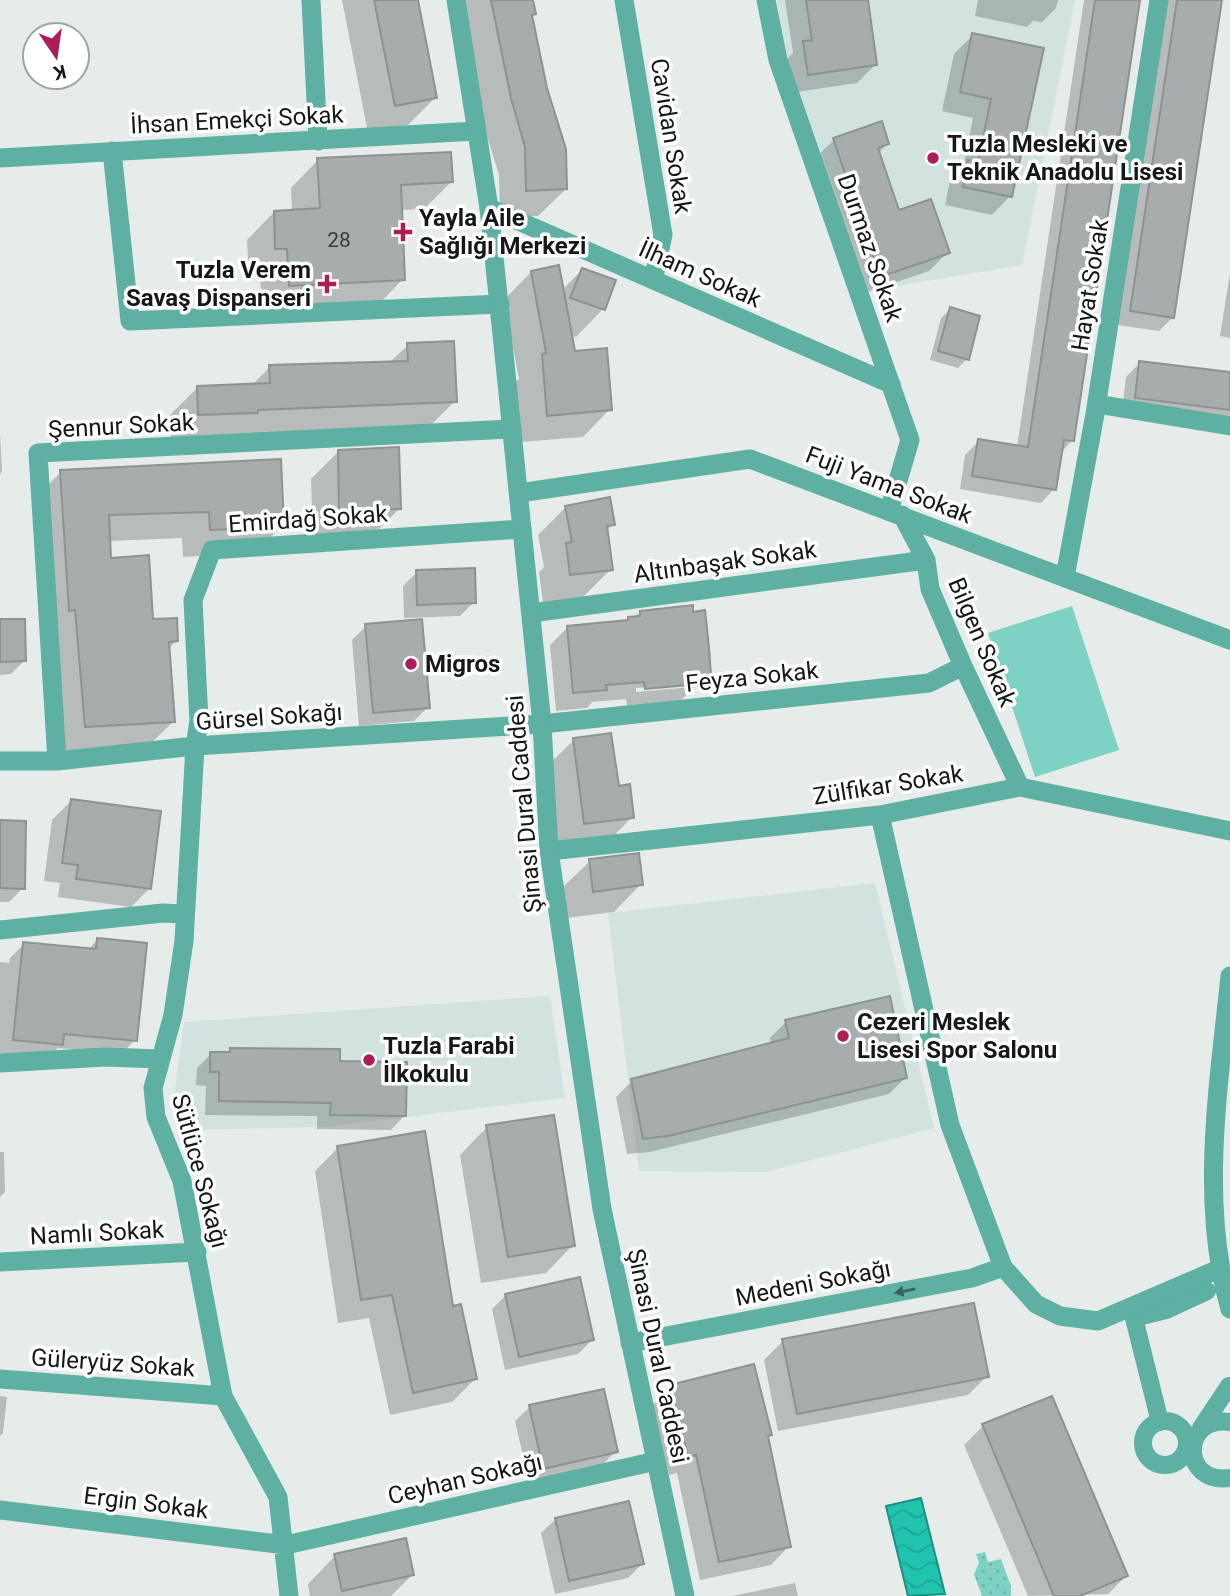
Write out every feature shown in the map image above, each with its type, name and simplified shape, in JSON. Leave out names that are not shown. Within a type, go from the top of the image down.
[{"type":"street","points":[[311,0],[318,141]]},
{"type":"street","name":"Şinasi Dural Caddesi","points":[[456,0],[489,208],[500,304],[542,724],[549,850],[602,1209],[685,1596]]},
{"type":"street","name":"Cavidan Sokak","points":[[624,0],[663,235],[653,280]]},
{"type":"street","name":"Durmaz Sokak","points":[[765,0],[778,60],[910,440],[895,513]]},
{"type":"street","name":"Hayat Sokak","points":[[1065,577],[1097,404],[1159,0]]},
{"type":"street","name":"İhsan Emekçi Sokak","points":[[0,158],[476,131]]},
{"type":"street","points":[[112,151],[130,321],[500,304]]},
{"type":"street","name":"İlham Sokak","points":[[489,208],[891,384]]},
{"type":"street","points":[[1097,404],[1230,426]]},
{"type":"street","name":"Şennur Sokak","points":[[57,761],[38,453],[512,429]]},
{"type":"street","name":"Fuji Yama Sokak","points":[[519,493],[750,458],[1230,640]]},
{"type":"street","name":"Bilgen Sokak","points":[[895,513],[926,560],[930,589],[1020,787]]},
{"type":"street","name":"Emirdağ Sokak","points":[[195,746],[199,721],[193,600],[212,550],[522,529]]},
{"type":"street","name":"Altınbaşak Sokak","points":[[531,612],[926,560]]},
{"type":"street","name":"Feyza Sokak","points":[[542,724],[929,682],[963,666]]},
{"type":"street","name":"Gürsel Sokağı","points":[[0,761],[57,761],[195,746],[542,724]]},
{"type":"street","name":"Sütlüce Sokağı","points":[[195,746],[184,941],[173,1015],[153,1088],[156,1117],[182,1181],[223,1396],[278,1497],[289,1596]]},
{"type":"street","name":"Zülfikar Sokak","points":[[549,850],[880,815],[1020,787],[1230,831]]},
{"type":"street","points":[[880,815],[950,1125],[1003,1267],[1036,1304],[1060,1316],[1098,1321],[1132,1313],[1166,1310],[1207,1291]]},
{"type":"street","points":[[0,930],[163,913],[184,915]]},
{"type":"street","points":[[1230,976],[1214,1174],[1220,1269],[1230,1309]]},
{"type":"street","points":[[0,1063],[105,1057],[161,1059]]},
{"type":"street","name":"Namlı Sokak","points":[[0,1262],[197,1252]]},
{"type":"street","name":"Medeni Sokağı","points":[[630,1343],[972,1278],[1003,1267]]},
{"type":"street","points":[[1132,1313],[1220,1269]]},
{"type":"street","points":[[1132,1313],[1160,1422]]},
{"type":"street","name":"Güleryüz Sokak","points":[[0,1379],[223,1396]]},
{"type":"street","points":[[1229,1386],[1193,1431],[1180,1459],[1167,1465],[1153,1462],[1144,1450],[1145,1436],[1160,1422],[1174,1423],[1193,1431],[1219,1421],[1230,1422]]},
{"type":"street","points":[[1193,1431],[1196,1464],[1210,1477],[1230,1478]]},
{"type":"street","name":"Ceyhan Sokağı","points":[[285,1545],[656,1461]]},
{"type":"street","name":"Ergin Sokak","points":[[0,1510],[285,1545]]},
{"type":"shaded area","name":"Tuzla Mesleki ve Teknik Anadolu Lisesi","points":[[777,0],[1075,0],[1022,265],[872,290],[784,52]]},
{"type":"shaded area","points":[[1072,606],[1119,750],[1035,777],[988,633]]},
{"type":"shaded area","points":[[875,883],[934,1128],[766,1172],[639,1171],[608,913]]},
{"type":"shaded area","name":"Tuzla Farabi İlkokulu","points":[[550,996],[565,1098],[323,1127],[181,1130],[173,1106],[184,1022]]},
{"type":"shaded area","points":[[985,1552],[988,1562],[1001,1559],[1011,1586],[1011,1596],[982,1596],[974,1574],[979,1563],[976,1554]]},
{"type":"water","points":[[921,1498],[945,1594],[908,1596],[886,1506]]},
{"type":"building","points":[[374,0],[418,0],[437,98],[395,106]]},
{"type":"building","points":[[491,0],[533,0],[536,14],[532,15],[547,88],[566,149],[567,189],[526,191],[525,147],[511,98]]},
{"type":"building","points":[[806,0],[868,0],[877,65],[808,75],[803,41],[812,40]]},
{"type":"building","points":[[1095,0],[1140,0],[1074,441],[1064,440],[1056,490],[972,476],[978,439],[1028,447]]},
{"type":"building","points":[[1177,0],[1222,0],[1174,318],[1130,311]]},
{"type":"building","points":[[972,33],[1044,48],[1012,197],[963,187],[968,160],[978,162],[991,99],[960,92]]},
{"type":"building","points":[[882,121],[889,144],[878,148],[899,210],[931,199],[950,253],[880,277],[833,138]]},
{"type":"building","points":[[451,152],[453,182],[401,185],[405,280],[289,286],[287,249],[275,249],[274,211],[320,208],[317,158]]},
{"type":"building","points":[[559,265],[575,351],[607,348],[612,410],[547,416],[542,354],[546,353],[531,271]]},
{"type":"building","points":[[582,268],[616,280],[605,310],[570,298]]},
{"type":"building","points":[[950,307],[980,316],[969,360],[938,351]]},
{"type":"building","points":[[454,341],[457,402],[198,415],[197,386],[270,383],[269,365],[408,361],[407,343]]},
{"type":"building","points":[[1139,361],[1230,372],[1230,410],[1135,398]]},
{"type":"building","points":[[399,447],[401,509],[339,511],[338,450]]},
{"type":"building","points":[[281,459],[284,527],[210,530],[209,512],[109,515],[111,558],[149,555],[153,619],[177,618],[178,641],[169,642],[175,722],[85,727],[75,610],[69,611],[60,470]]},
{"type":"building","points":[[610,497],[615,525],[607,526],[613,570],[570,575],[566,543],[572,542],[565,506]]},
{"type":"building","points":[[475,568],[476,603],[417,605],[416,570]]},
{"type":"building","points":[[693,605],[693,612],[705,610],[709,648],[711,675],[699,676],[700,684],[645,689],[644,682],[606,685],[607,690],[573,693],[567,626],[628,620],[628,617],[640,616],[640,611]]},
{"type":"building","points":[[0,619],[25,619],[26,661],[0,662]]},
{"type":"building","points":[[422,619],[430,708],[373,713],[365,624]]},
{"type":"building","points":[[611,733],[619,786],[630,784],[634,818],[584,824],[573,738]]},
{"type":"building","points":[[71,799],[161,811],[151,889],[76,879],[78,865],[62,863]]},
{"type":"building","points":[[0,820],[26,821],[25,889],[0,888]]},
{"type":"building","points":[[639,853],[643,885],[593,892],[589,859]]},
{"type":"building","points":[[97,938],[147,943],[137,1041],[64,1034],[63,1045],[13,1040],[23,942],[96,949]]},
{"type":"building","points":[[890,996],[907,1078],[668,1136],[643,1139],[631,1079],[789,1038],[785,1020]]},
{"type":"building","points":[[230,1048],[340,1049],[340,1061],[407,1062],[406,1116],[330,1115],[331,1103],[219,1101],[219,1072],[210,1072],[210,1052],[230,1052]]},
{"type":"building","points":[[554,1115],[575,1246],[508,1257],[486,1125]]},
{"type":"building","points":[[425,1131],[453,1306],[461,1304],[477,1379],[413,1393],[392,1295],[361,1300],[337,1146]]},
{"type":"building","points":[[580,1277],[594,1340],[519,1357],[505,1294]]},
{"type":"building","points":[[974,1303],[989,1377],[797,1414],[782,1339]]},
{"type":"building","points":[[754,1364],[772,1435],[768,1436],[791,1547],[719,1562],[696,1455],[688,1457],[670,1385]]},
{"type":"building","points":[[604,1389],[618,1452],[543,1469],[529,1405]]},
{"type":"building","points":[[1052,1396],[1128,1576],[1080,1596],[1054,1596],[982,1424]]},
{"type":"building","points":[[629,1501],[644,1564],[569,1581],[555,1518]]},
{"type":"building","points":[[406,1538],[414,1575],[342,1591],[334,1554]]},
{"type":"place","name":"Tuzla Mesleki ve Teknik Anadolu Lisesi","points":[[933,158]]},
{"type":"place","name":"Yayla Aile Sağlığı Merkezi","points":[[403,232]]},
{"type":"place","name":"Tuzla Verem Savaş Dispanseri","points":[[327,284]]},
{"type":"place","name":"Migros","points":[[411,664]]},
{"type":"place","name":"Cezeri Meslek Lisesi Spor Salonu","points":[[843,1036]]},
{"type":"place","name":"Tuzla Farabi İlkokulu","points":[[369,1060]]}]
